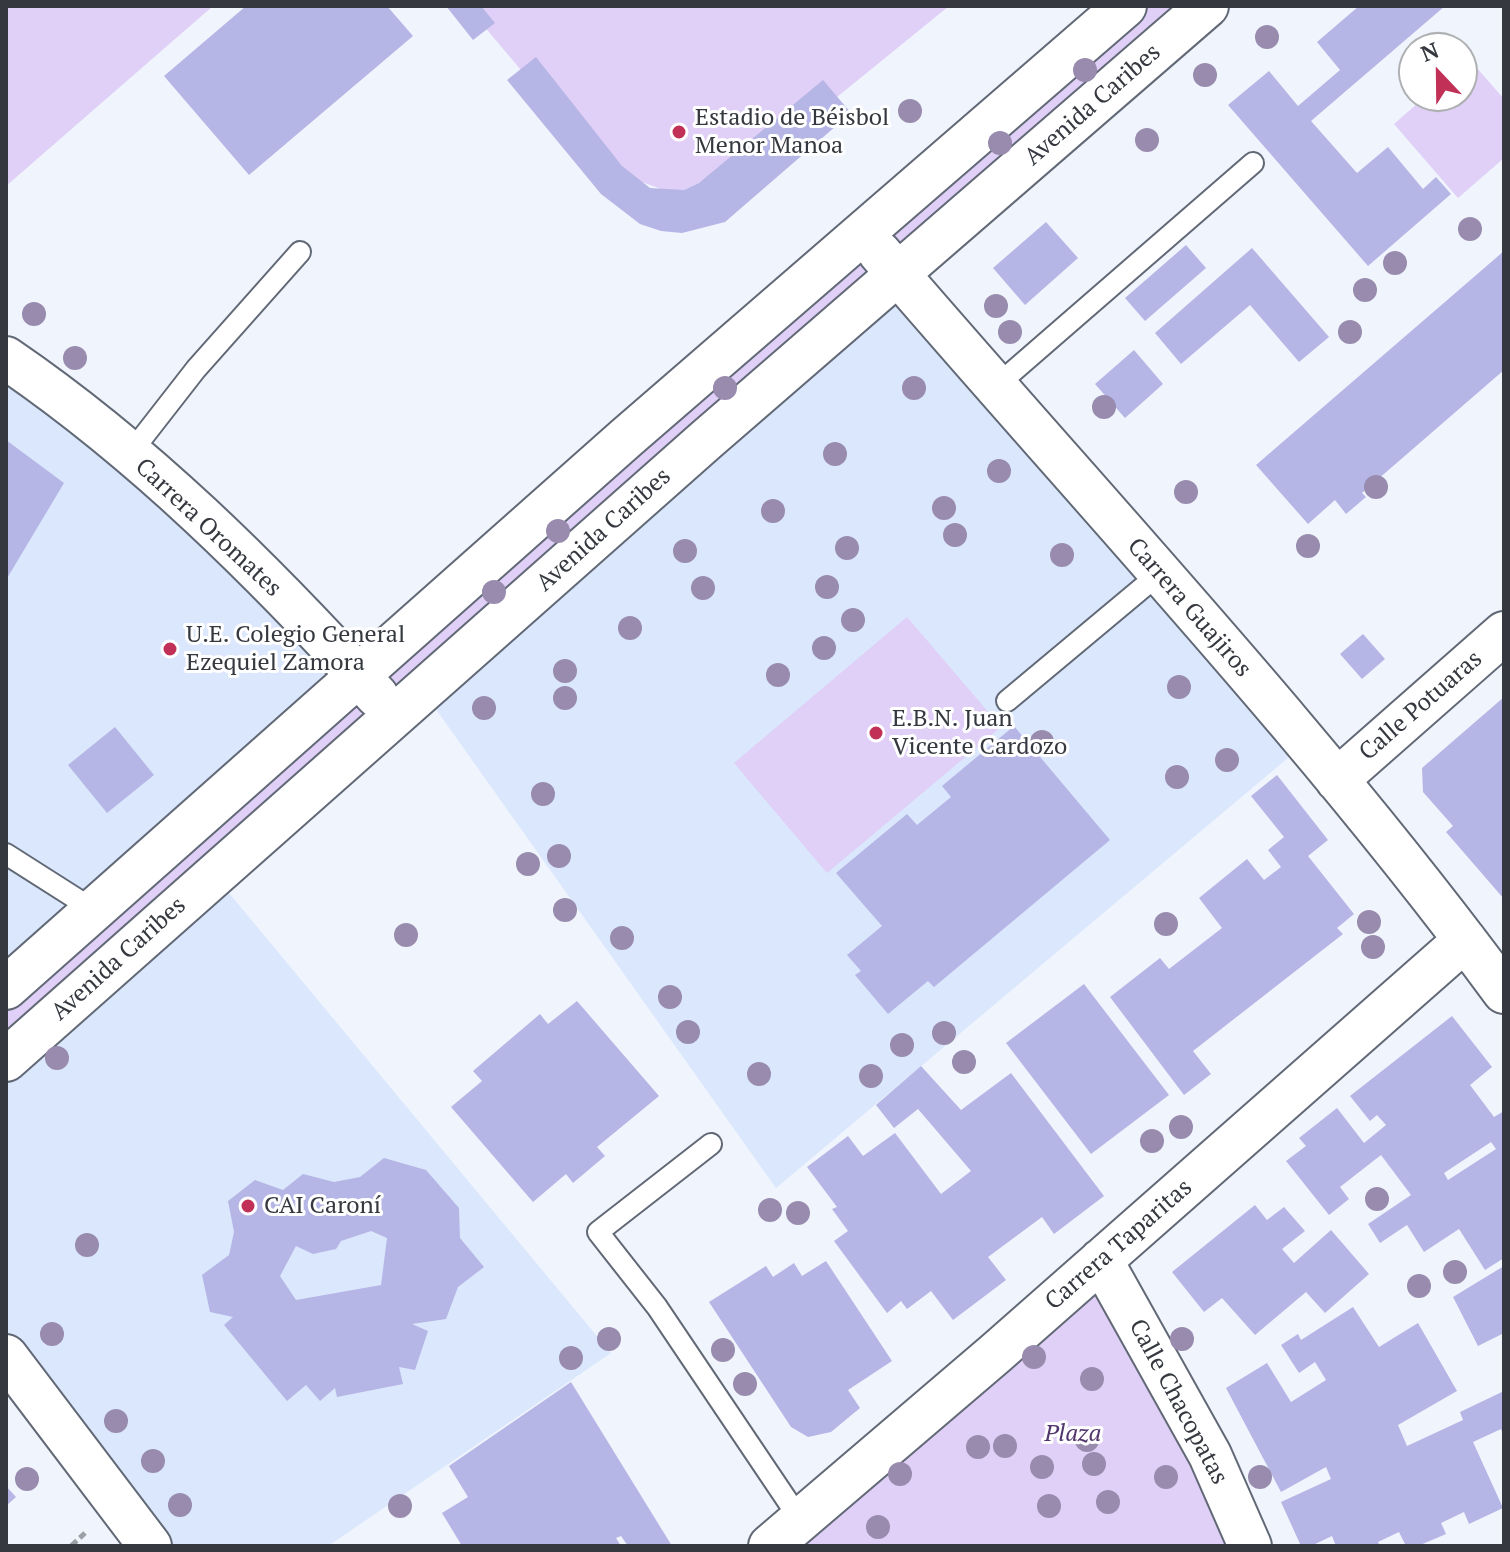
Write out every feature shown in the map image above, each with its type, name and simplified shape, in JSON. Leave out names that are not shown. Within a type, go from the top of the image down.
[{"type":"street","points":[[6,988],[1125,6]]},
{"type":"street","name":"Avenida Caribes","points":[[6,1060],[394,715],[1207,6]]},
{"type":"street","name":"Carrera Guajiros","points":[[863,233],[1337,780],[1504,992]]},
{"type":"street","name":"Carrera Oromates","points":[[6,358],[129,455],[249,560],[394,715]]},
{"type":"street","name":"Calle Potuaras","points":[[1337,780],[1504,633]]},
{"type":"street","name":"Carrera Taparitas","points":[[786,1533],[1465,940]]},
{"type":"street","name":"Calle Chacopatas","points":[[1101,1260],[1210,1455],[1250,1546]]},
{"type":"street","points":[[6,1356],[150,1546]]},
{"type":"lane","points":[[995,387],[1253,163]]},
{"type":"lane","points":[[129,455],[196,369],[300,252]]},
{"type":"lane","points":[[1007,701],[1159,574]]},
{"type":"lane","points":[[6,854],[94,910]]},
{"type":"lane","points":[[711,1144],[598,1232],[657,1307],[786,1533]]},
{"type":"shaded area","name":"E.B.N. Juan Vicente Cardozo","points":[[898,274],[1307,742],[776,1188],[423,691]]},
{"type":"shaded area","name":"U.E. Colegio General Ezequiel Zamora","points":[[6,358],[358,676],[6,988]]},
{"type":"shaded area","name":"CAI Caroní","points":[[214,875],[611,1353],[328,1546],[150,1546],[6,1356],[6,1060]]},
{"type":"green space","points":[[6,6],[213,6],[6,186]]},
{"type":"green space","name":"Estadio de Béisbol Menor Manoa","points":[[467,6],[949,6],[837,97],[699,183],[684,190],[667,191],[636,180],[521,70]]},
{"type":"green space","points":[[1125,6],[1207,6],[6,1060],[6,988]]},
{"type":"green space","points":[[1478,69],[1504,99],[1504,158],[1458,198],[1394,124],[1408,112],[1478,112]]},
{"type":"green space","points":[[907,617],[1001,727],[827,873],[734,763]]},
{"type":"green space","name":"Plaza","points":[[1101,1260],[1250,1546],[770,1546]]},
{"type":"building","points":[[246,6],[387,6],[413,36],[249,175],[164,76]]},
{"type":"building","points":[[446,6],[481,6],[495,23],[473,40]]},
{"type":"building","points":[[1359,6],[1445,6],[1415,32],[1398,32],[1398,46],[1311,121],[1357,173],[1388,147],[1423,189],[1436,177],[1451,194],[1368,266],[1228,105],[1269,71],[1298,106],[1340,70],[1317,42]]},
{"type":"building","points":[[536,57],[622,166],[650,188],[684,190],[699,183],[823,80],[851,113],[725,222],[682,233],[661,231],[640,224],[601,194],[507,80]]},
{"type":"building","points":[[1046,222],[1078,258],[1025,305],[993,268]]},
{"type":"building","points":[[1186,245],[1206,268],[1145,321],[1125,298]]},
{"type":"building","points":[[1252,248],[1329,337],[1299,362],[1250,305],[1181,364],[1155,333]]},
{"type":"building","points":[[1504,251],[1504,370],[1362,493],[1366,497],[1346,514],[1335,500],[1308,524],[1256,465]]},
{"type":"building","points":[[1134,350],[1163,384],[1125,418],[1095,384]]},
{"type":"building","points":[[6,440],[64,483],[6,580]]},
{"type":"building","points":[[1363,634],[1385,659],[1362,679],[1340,654]]},
{"type":"building","points":[[1504,697],[1504,899],[1446,832],[1453,826],[1423,792],[1422,768]]},
{"type":"building","points":[[1014,726],[1110,840],[934,987],[928,981],[888,1014],[855,975],[861,971],[847,955],[882,926],[836,873],[907,814],[917,825],[951,797],[942,786]]},
{"type":"building","points":[[115,727],[154,775],[107,813],[68,765]]},
{"type":"building","points":[[1277,775],[1328,840],[1308,856],[1354,914],[1337,928],[1343,934],[1193,1051],[1211,1074],[1184,1095],[1110,997],[1160,958],[1169,969],[1222,928],[1199,898],[1247,859],[1264,880],[1281,867],[1268,850],[1284,837],[1251,796]]},
{"type":"building","points":[[1084,984],[1169,1095],[1091,1154],[1006,1043]]},
{"type":"building","points":[[577,1001],[659,1096],[597,1147],[605,1156],[573,1183],[566,1174],[533,1202],[451,1107],[482,1081],[473,1071],[540,1014],[548,1024]]},
{"type":"building","points":[[1452,1016],[1492,1067],[1470,1085],[1494,1117],[1504,1111],[1504,1258],[1485,1270],[1459,1229],[1424,1252],[1407,1225],[1380,1243],[1368,1224],[1411,1195],[1381,1155],[1340,1187],[1349,1199],[1329,1215],[1286,1161],[1306,1146],[1299,1138],[1337,1108],[1364,1143],[1386,1125],[1377,1115],[1370,1121],[1350,1096]],"holes":[[[1491,1142],[1496,1149],[1448,1180],[1444,1173]]]},
{"type":"building","points":[[921,1066],[961,1110],[1011,1073],[1104,1196],[1054,1234],[1042,1217],[988,1257],[1006,1280],[953,1320],[931,1291],[907,1309],[901,1301],[887,1313],[834,1241],[848,1231],[832,1209],[837,1207],[807,1167],[848,1136],[863,1156],[895,1133],[941,1194],[971,1171],[918,1109],[894,1128],[876,1105]]},
{"type":"building","points":[[384,1158],[426,1170],[459,1208],[460,1238],[484,1267],[458,1287],[446,1319],[412,1324],[428,1331],[415,1370],[399,1367],[403,1384],[337,1397],[335,1388],[320,1401],[306,1385],[287,1401],[224,1325],[233,1317],[210,1312],[202,1275],[229,1255],[234,1232],[228,1201],[255,1180],[283,1190],[303,1174],[334,1182],[360,1177]],"holes":[[[371,1231],[387,1238],[381,1285],[296,1300],[280,1276],[296,1246],[313,1254],[336,1249],[341,1241]]]},
{"type":"building","points":[[1255,1205],[1267,1220],[1284,1207],[1305,1231],[1282,1249],[1294,1263],[1331,1230],[1369,1274],[1325,1313],[1306,1292],[1255,1335],[1222,1298],[1204,1312],[1172,1272]]},
{"type":"building","points":[[826,1261],[892,1361],[848,1390],[860,1408],[831,1432],[808,1437],[791,1427],[709,1302],[766,1266],[773,1277],[794,1263],[802,1276]]},
{"type":"building","points":[[1504,1266],[1504,1333],[1478,1346],[1453,1297]]},
{"type":"building","points":[[1353,1307],[1379,1347],[1418,1323],[1457,1391],[1398,1425],[1407,1446],[1463,1420],[1460,1412],[1504,1391],[1504,1437],[1501,1429],[1473,1442],[1503,1508],[1469,1524],[1464,1512],[1441,1523],[1446,1534],[1418,1546],[1406,1546],[1399,1532],[1378,1542],[1380,1546],[1336,1546],[1332,1536],[1311,1546],[1301,1546],[1281,1502],[1331,1479],[1326,1467],[1281,1492],[1226,1388],[1267,1363],[1291,1402],[1326,1380],[1315,1362],[1299,1373],[1281,1345],[1298,1334],[1301,1340]]},
{"type":"building","points":[[571,1382],[672,1546],[628,1546],[621,1536],[616,1538],[621,1546],[462,1546],[442,1513],[468,1497],[449,1466]]},
{"type":"building","points":[[6,1486],[16,1497],[6,1506]]},
{"type":"place","name":"Estadio de Béisbol Menor Manoa","points":[[679,132]]},
{"type":"place","name":"U.E. Colegio General Ezequiel Zamora","points":[[170,649]]},
{"type":"place","name":"E.B.N. Juan Vicente Cardozo","points":[[876,733]]},
{"type":"place","name":"CAI Caroní","points":[[248,1206]]}]
